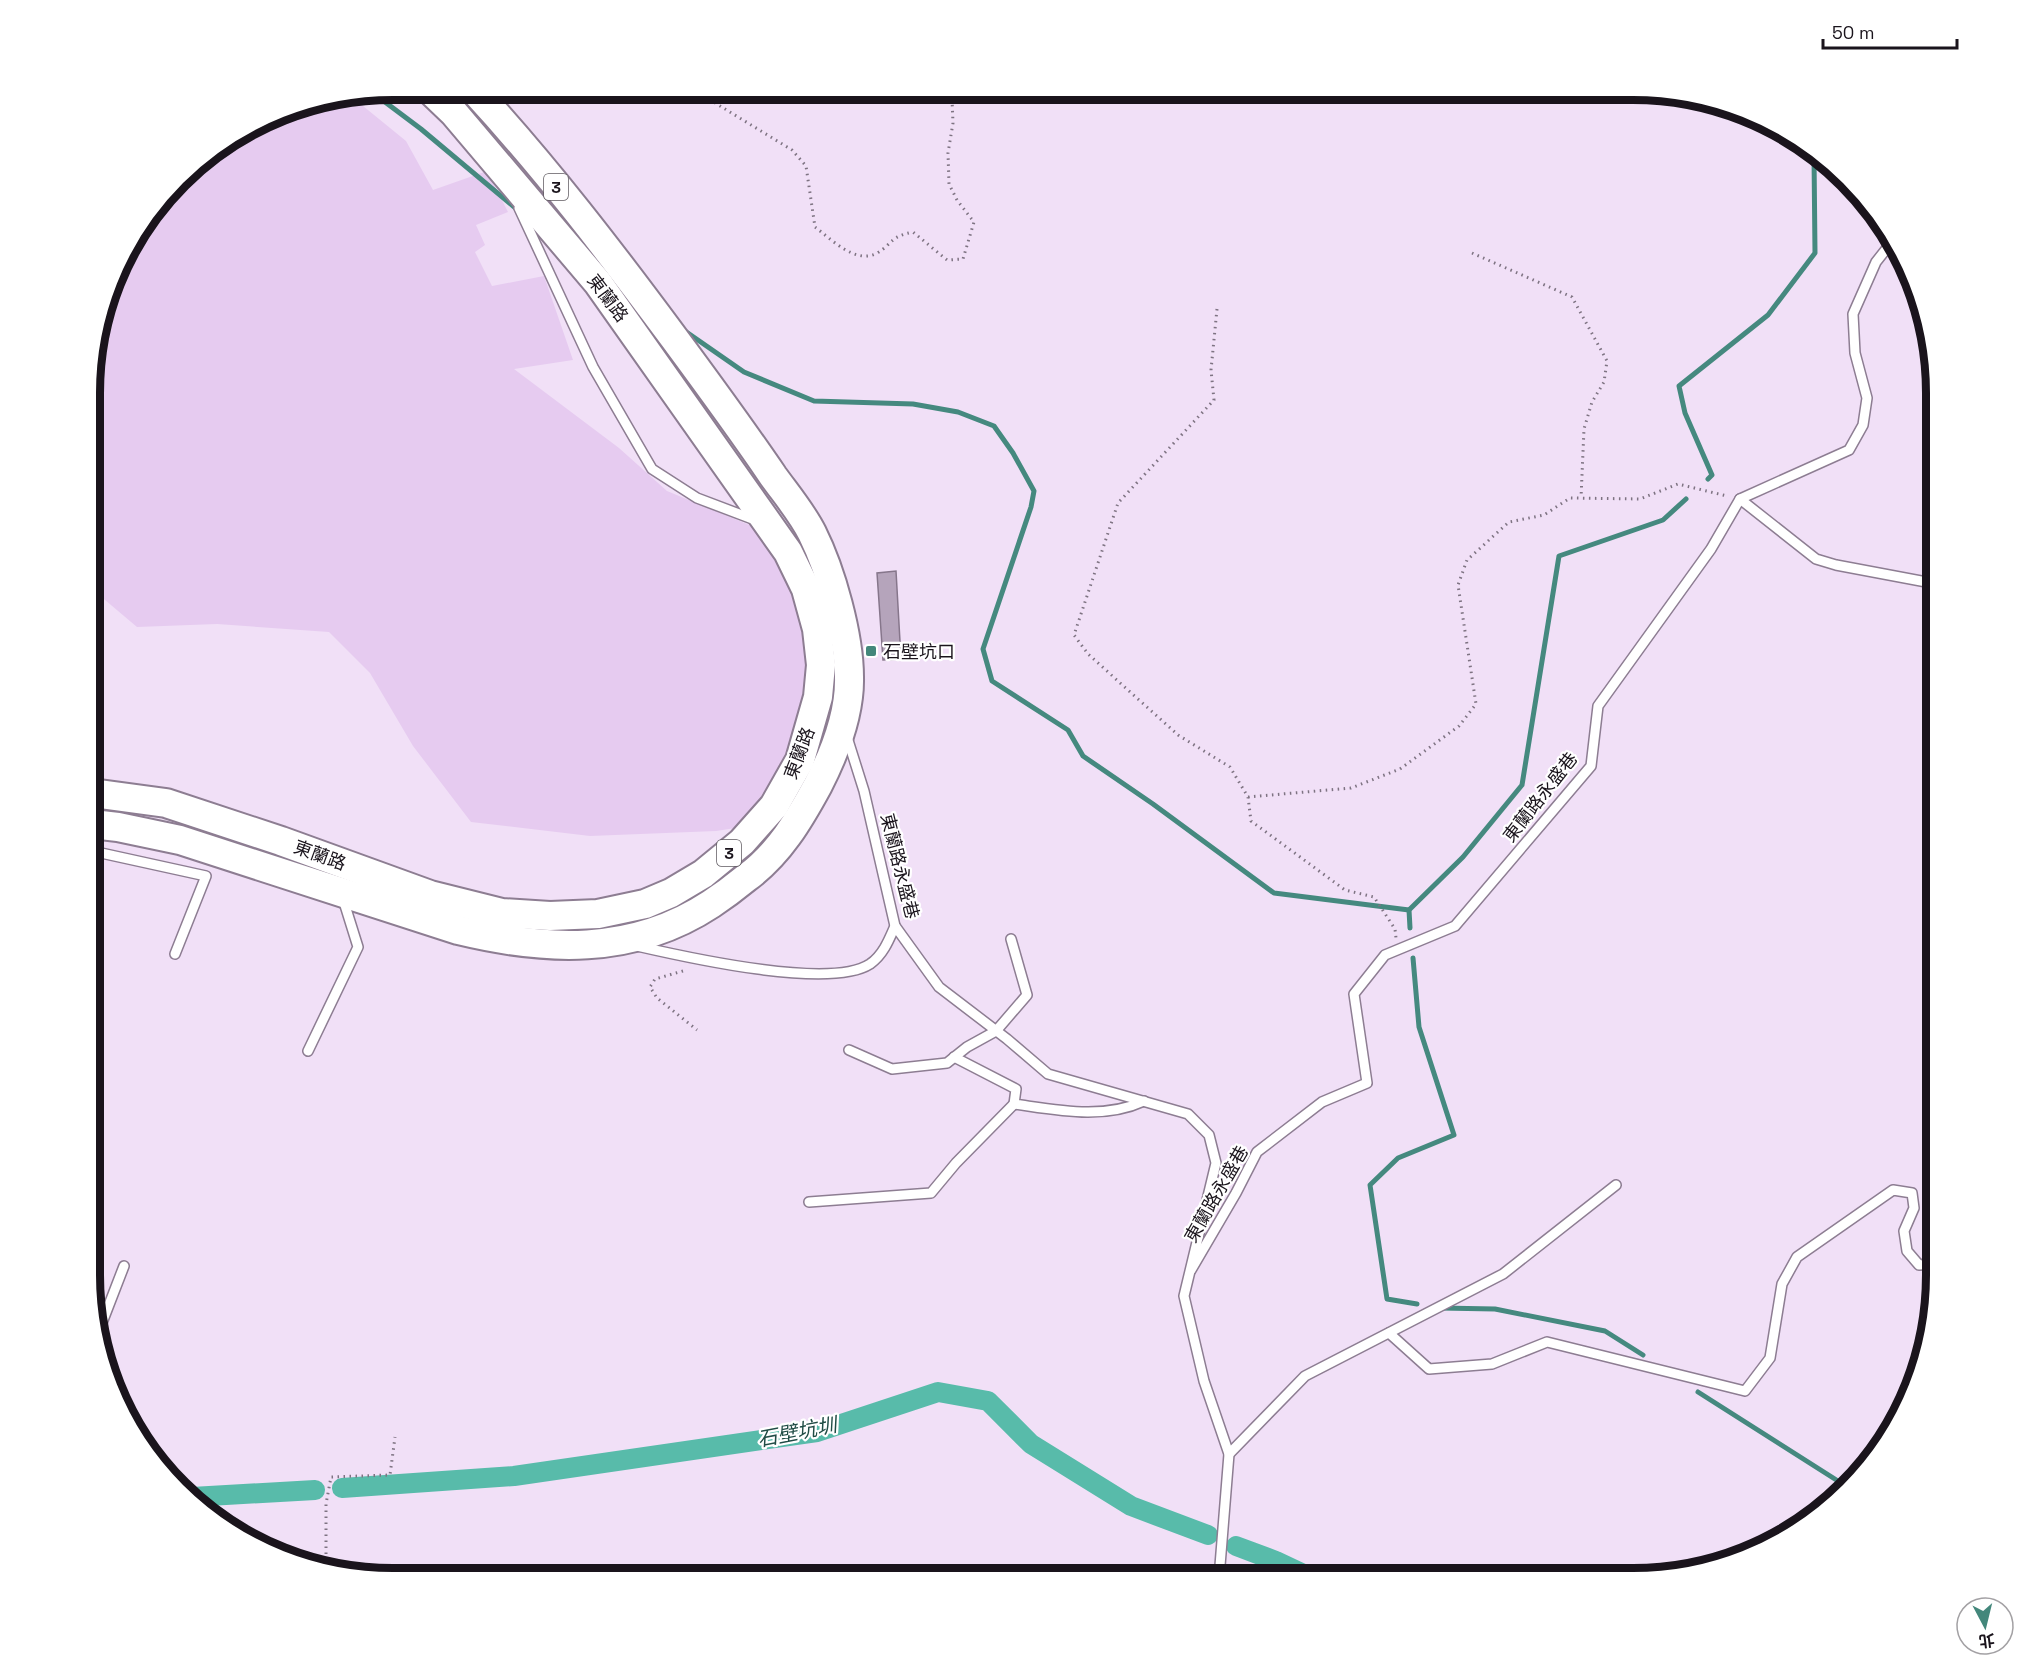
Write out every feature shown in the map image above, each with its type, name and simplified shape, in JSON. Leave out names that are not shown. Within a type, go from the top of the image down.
[{"type":"main road","name":"東蘭路","points":[[100,825],[180,840],[458,930],[499,940],[557,946],[621,941],[665,928],[709,905],[759,869],[795,827],[824,772],[831,710],[821,665],[818,638],[806,589],[788,552],[593,277],[440,100]]},
{"type":"main road","name":"東蘭路","points":[[100,794],[166,803],[281,841],[430,895],[502,913],[550,916],[598,914],[645,904],[671,892],[703,874],[742,842],[774,806],[849,678],[844,634],[832,584],[812,532],[735,419],[636,286],[483,100]]},
{"type":"lane","points":[[503,173],[593,367],[652,469],[697,498],[769,525]]},
{"type":"lane","points":[[1887,248],[1876,262],[1853,314],[1855,353],[1867,398],[1863,425],[1854,442],[1849,450],[1740,499],[1816,559],[1926,582]]},
{"type":"lane","name":"東蘭路永盛巷","points":[[1191,1270],[1257,1152],[1323,1102],[1367,1083],[1354,994],[1385,955],[1455,926],[1591,766],[1598,706],[1711,549],[1740,499]]},
{"type":"lane","name":"東蘭路永盛巷","points":[[831,710],[864,791],[895,926],[939,987],[1048,1074],[1188,1114],[1209,1135],[1216,1163],[1184,1296],[1204,1381],[1229,1454],[1220,1568]]},
{"type":"lane","points":[[100,853],[206,876],[175,954]]},
{"type":"lane","points":[[308,1051],[358,947],[340,891]]},
{"type":"lane","name":"東蘭路","points":[[621,941],[671,954],[741,967],[808,974],[840,972],[869,964],[884,950],[895,926]]},
{"type":"lane","points":[[849,1050],[892,1069],[947,1063],[967,1047],[996,1031],[1027,995],[1011,939]]},
{"type":"lane","points":[[809,1202],[931,1193],[956,1163],[1014,1104],[1016,1089],[954,1057]]},
{"type":"lane","points":[[1014,1104],[1077,1113],[1130,1108],[1144,1101]]},
{"type":"lane","points":[[1229,1454],[1305,1376],[1503,1274],[1616,1185]]},
{"type":"lane","points":[[1389,1333],[1430,1369],[1492,1364],[1547,1342],[1745,1391],[1770,1358],[1782,1284],[1797,1257],[1893,1190],[1912,1193],[1914,1208],[1904,1231],[1907,1251],[1919,1265],[1926,1265]]},
{"type":"lane","points":[[104,1318],[124,1266]]},
{"type":"path","points":[[710,100],[792,150],[806,166],[815,227],[852,255],[875,254],[897,235],[913,232],[946,260],[963,260],[974,222],[957,200],[949,184],[948,153],[952,100]]},
{"type":"path","points":[[1472,253],[1572,297],[1607,362],[1604,382],[1592,402],[1584,429],[1581,498]]},
{"type":"path","points":[[1217,309],[1211,370],[1214,400],[1118,503],[1074,635],[1088,654],[1178,735],[1230,767],[1248,797],[1251,821],[1345,890],[1374,897],[1395,929],[1397,949]]},
{"type":"path","points":[[1248,797],[1351,788],[1400,769],[1459,726],[1476,704],[1458,585],[1467,560],[1509,522],[1544,515],[1570,498],[1640,499],[1678,484],[1740,499]]},
{"type":"path","points":[[690,971],[679,971],[655,979],[650,987],[657,998],[697,1030]]},
{"type":"path","points":[[326,1560],[326,1503],[331,1477],[390,1475],[395,1437]]},
{"type":"shaded area","points":[[359,103],[406,141],[433,190],[487,171],[508,212],[476,225],[485,245],[475,252],[492,286],[544,276],[573,360],[514,369],[619,448],[667,491],[759,529],[808,616],[809,671],[803,728],[749,826],[716,831],[590,836],[471,822],[413,746],[370,673],[329,632],[217,624],[137,627],[100,596],[101,375],[110,318],[123,282],[140,247],[161,215],[186,186],[215,161],[247,140],[282,123],[318,110]]},
{"type":"building","points":[[896,571],[901,659],[883,660],[877,573]]},
{"type":"waterway","points":[[383,101],[421,129],[519,211]]},
{"type":"waterway","points":[[1708,479],[1712,475],[1685,413],[1679,386],[1768,315],[1815,253],[1814,163]]},
{"type":"waterway","points":[[682,329],[744,372],[814,401],[913,404],[958,412],[994,426],[1013,453],[1034,491],[1031,507],[983,649],[992,681],[1068,730],[1083,756],[1274,893],[1409,910]]},
{"type":"waterway","points":[[1410,928],[1409,910],[1463,857],[1522,785],[1559,556],[1663,520],[1686,499]]},
{"type":"waterway","points":[[1413,958],[1419,1027],[1454,1135],[1398,1158],[1370,1185],[1387,1299],[1417,1304]]},
{"type":"waterway","points":[[1440,1308],[1495,1309],[1605,1331],[1643,1355]]},
{"type":"waterway","name":"石壁坑圳","points":[[342,1488],[514,1476],[817,1432],[938,1392],[988,1401],[1031,1444],[1131,1506],[1208,1535]]},
{"type":"waterway","points":[[1698,1392],[1840,1483]]},
{"type":"waterway","name":"石壁坑圳","points":[[202,1496],[315,1490]]},
{"type":"waterway","name":"石壁坑圳","points":[[1236,1546],[1291,1568]]},
{"type":"place","name":"石壁坑口","points":[[871,651]]}]
